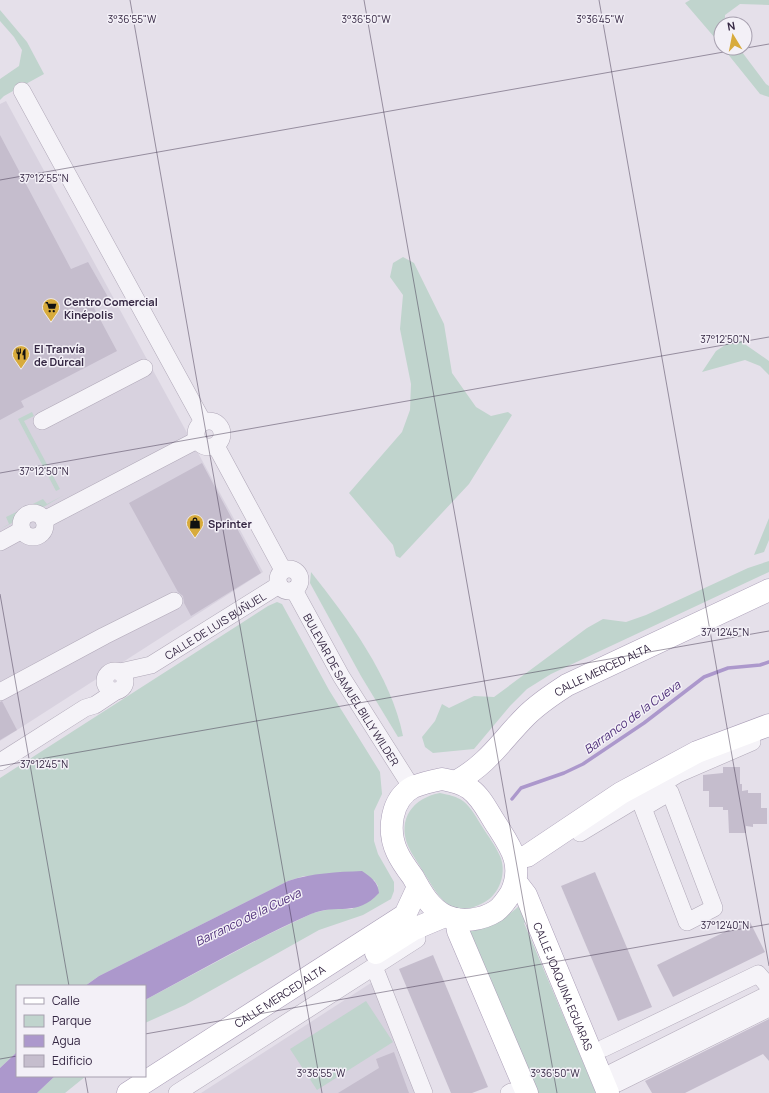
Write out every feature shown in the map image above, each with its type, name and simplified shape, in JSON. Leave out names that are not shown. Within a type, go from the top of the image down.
[{"type":"main road","name":"CALLE MERCED ALTA","points":[[457,781],[483,764],[525,717],[543,700],[568,685],[769,590]]},
{"type":"main road","points":[[447,918],[469,920],[484,917],[497,911],[507,899],[516,869],[527,856],[621,793],[697,752],[769,725]]},
{"type":"main road","points":[[516,869],[482,801],[471,790],[457,781],[442,779],[427,782],[412,788],[399,800],[392,814],[391,830],[396,851],[428,903],[447,918],[458,931],[516,1093]]},
{"type":"main road","name":"CALLE JOAQUINA EGUARAS","points":[[516,869],[526,895],[613,1083]]},
{"type":"main road","name":"CALLE MERCED ALTA","points":[[128,1093],[405,915],[418,887]]},
{"type":"main road","name":"CALLE MERCED ALTA","points":[[156,1093],[414,928],[447,918]]},
{"type":"street","points":[[22,91],[203,422]]},
{"type":"street","points":[[42,421],[144,368]]},
{"type":"street","points":[[203,422],[216,423],[222,430],[222,439],[216,446],[204,446],[197,440],[197,428],[203,422]]},
{"type":"street","points":[[0,542],[22,530],[22,520],[27,515],[34,513],[44,520],[197,440]]},
{"type":"street","name":"BULEVAR DE SAMUEL BILLY WILDER","points":[[216,446],[285,582],[341,676],[412,788]]},
{"type":"street","name":"CALLE DE LUIS BUÑUEL","points":[[0,762],[85,708],[116,682],[146,672],[151,665],[285,582]]},
{"type":"street","points":[[0,692],[104,636],[174,601]]},
{"type":"street","points":[[516,869],[532,863],[678,774],[769,736]]},
{"type":"street","points":[[670,792],[714,908],[687,922],[643,808],[670,792]]},
{"type":"street","points":[[176,1093],[437,928],[447,918]]},
{"type":"street","points":[[377,974],[424,1093]]},
{"type":"street","points":[[604,1048],[758,974],[769,987]]},
{"type":"street","points":[[613,1083],[769,994]]},
{"type":"street","points":[[613,1083],[769,1008]]},
{"type":"shaded area","points":[[6,101],[263,572],[0,741],[0,104]]},
{"type":"shaded area","points":[[374,981],[418,1093],[201,1093]]},
{"type":"green space","points":[[690,0],[769,0],[769,5],[740,4],[725,16],[713,16],[713,36],[685,3]]},
{"type":"green space","points":[[0,10],[27,42],[44,74],[4,96],[0,100],[0,79],[19,66],[22,50],[14,37],[0,21]]},
{"type":"green space","points":[[729,56],[745,56],[769,86],[769,97],[760,94]]},
{"type":"green space","points":[[403,257],[414,263],[444,324],[452,373],[476,407],[491,416],[508,412],[512,415],[469,484],[400,558],[396,556],[393,545],[349,493],[402,432],[410,410],[411,384],[400,329],[403,295],[390,277],[393,263]]},
{"type":"green space","points":[[736,338],[769,361],[769,375],[760,366],[745,360],[702,372],[716,351]]},
{"type":"green space","points":[[32,412],[34,416],[24,421],[60,489],[56,491],[18,419]]},
{"type":"green space","points":[[64,495],[40,509],[26,510],[16,521],[0,529],[9,524],[6,517],[43,499],[47,504]]},
{"type":"green space","points":[[769,518],[769,540],[764,552],[754,555]]},
{"type":"green space","points":[[769,561],[769,572],[551,674],[527,689],[510,706],[474,749],[433,753],[425,747],[422,737],[435,721],[442,704],[449,708],[474,696],[494,697],[587,628],[603,619],[626,622],[646,615],[748,568]]},
{"type":"green space","points":[[311,572],[353,629],[378,670],[389,692],[403,736],[398,737],[361,676],[310,583]]},
{"type":"green space","points":[[277,602],[282,604],[329,690],[380,772],[382,794],[374,811],[374,841],[378,854],[394,882],[394,891],[391,899],[363,915],[319,930],[185,1005],[146,1023],[146,999],[265,936],[313,913],[330,909],[352,909],[378,886],[374,880],[304,876],[288,881],[99,976],[86,985],[16,985],[16,1053],[0,1068],[0,778],[268,606]]},
{"type":"green space","points":[[440,793],[458,798],[469,807],[502,861],[503,868],[501,882],[498,888],[489,899],[472,908],[461,909],[453,907],[440,897],[411,853],[405,836],[406,819],[410,811],[422,800]]},
{"type":"green space","points":[[518,907],[522,907],[530,921],[524,923],[596,1093],[538,1093],[476,945],[465,931],[494,924],[506,917]]},
{"type":"green space","points":[[366,1001],[393,1042],[317,1090],[290,1049]]},
{"type":"green space","points":[[54,1077],[85,1077],[65,1093],[37,1093]]},
{"type":"water","points":[[362,871],[374,880],[379,893],[371,901],[354,908],[321,911],[311,914],[248,945],[146,999],[146,985],[86,985],[99,976],[288,881],[297,878],[334,872]]},
{"type":"water","points":[[16,1053],[16,1077],[54,1077],[37,1093],[0,1093],[0,1068]]},
{"type":"building","name":"Centro Comercial Kinépolis","points":[[0,135],[71,269],[88,262],[108,297],[93,306],[117,351],[21,401],[24,407],[0,420]]},
{"type":"building","name":"Sprinter","points":[[202,463],[261,573],[191,616],[184,603],[183,596],[178,592],[129,503]]},
{"type":"building","points":[[2,701],[17,730],[0,740],[0,702]]},
{"type":"building","points":[[723,767],[740,767],[740,784],[742,784],[742,791],[748,790],[748,793],[761,793],[761,808],[767,808],[767,824],[753,824],[753,827],[746,826],[746,833],[729,833],[728,810],[723,810],[723,807],[709,807],[709,791],[703,791],[703,775],[723,773]]},
{"type":"building","points":[[595,872],[652,1007],[618,1021],[561,886]]},
{"type":"building","points":[[749,920],[765,952],[673,997],[657,965]]},
{"type":"building","points":[[433,955],[488,1087],[472,1093],[451,1093],[399,969]]},
{"type":"building","points":[[769,1019],[769,1061],[763,1054],[685,1093],[652,1093],[645,1081]]},
{"type":"building","points":[[394,1052],[409,1093],[338,1093],[379,1068],[376,1059]]},
{"type":"waterway","name":"Barranco de la Cueva","points":[[512,799],[521,788],[564,773],[583,764],[644,723],[704,677],[728,668],[760,665],[769,662]]},
{"type":"place","name":"Centro Comercial Kinépolis","points":[[51,322]]},
{"type":"place","name":"El Tranvía de Dúrcal","points":[[21,369]]},
{"type":"place","name":"Sprinter","points":[[195,538]]}]
